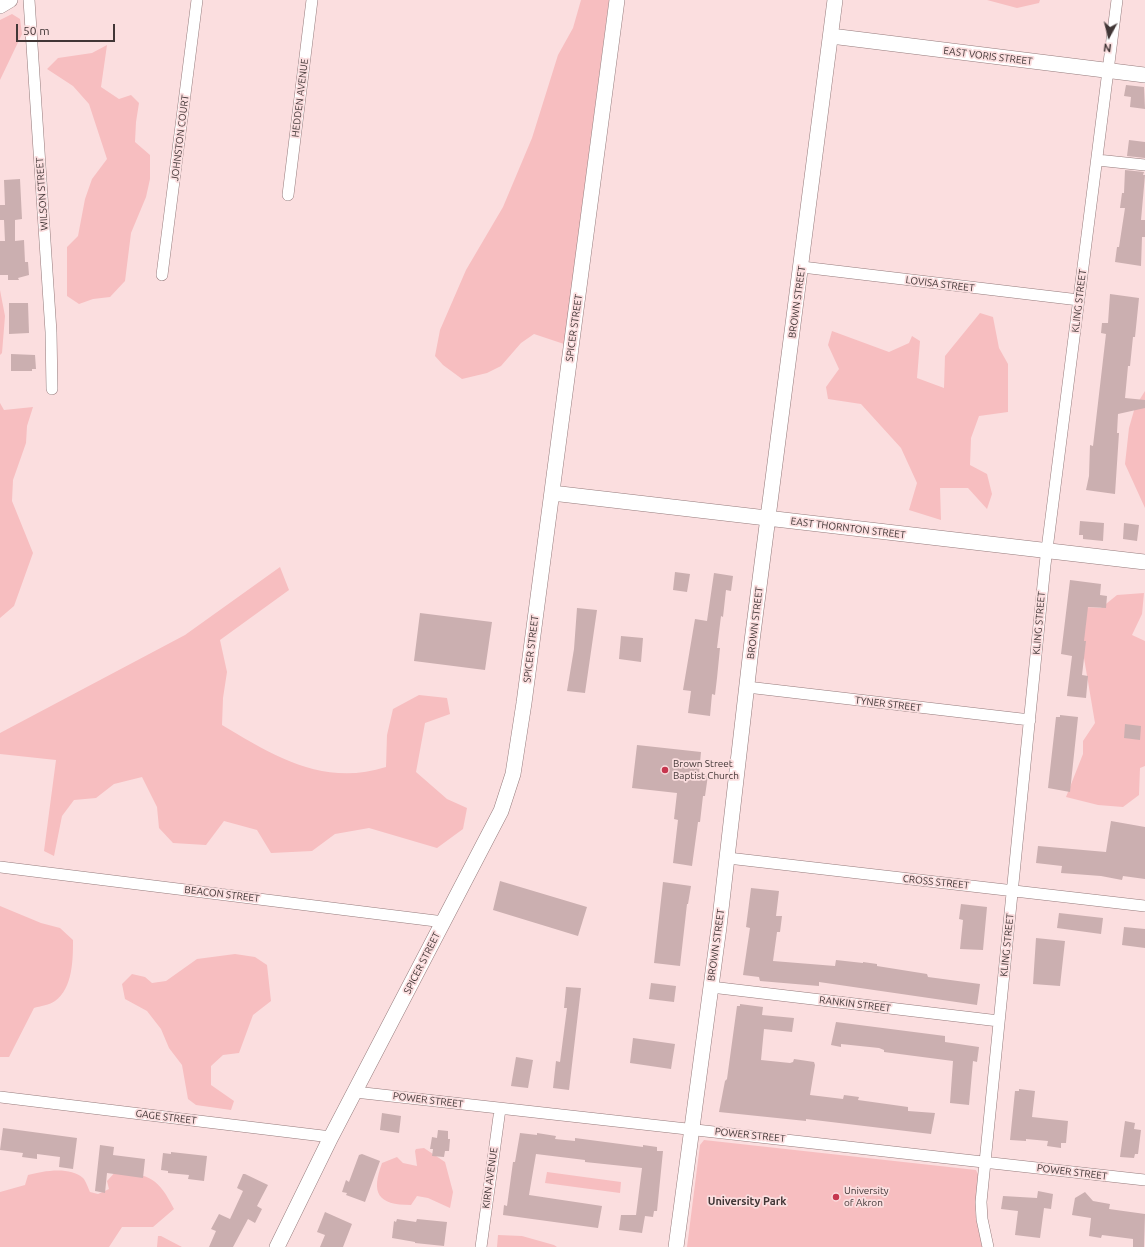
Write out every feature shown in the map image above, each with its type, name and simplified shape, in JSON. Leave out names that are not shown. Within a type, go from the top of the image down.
[{"type":"main road","points":[[0,6],[10,0]]},
{"type":"main road","name":"SPICER STREET","points":[[277,1247],[331,1137],[501,811],[510,788],[524,703],[617,0]]},
{"type":"main road","name":"BROWN STREET","points":[[676,1247],[728,858],[768,518],[802,267],[835,0]]},
{"type":"main road","name":"EAST VORIS STREET","points":[[831,36],[1145,75]]},
{"type":"main road","name":"EAST THORNTON STREET","points":[[552,493],[1145,562]]},
{"type":"street","name":"WILSON STREET","points":[[29,0],[51,332],[52,389]]},
{"type":"street","name":"JOHNSTON COURT","points":[[162,275],[197,0]]},
{"type":"street","name":"HEDDEN AVENUE","points":[[288,196],[312,0]]},
{"type":"street","name":"KLING STREET","points":[[988,1247],[981,1212],[998,1021],[1047,551],[1117,0]]},
{"type":"street","points":[[1097,160],[1145,165]]},
{"type":"street","name":"LOVISA STREET","points":[[802,267],[1079,300]]},
{"type":"street","name":"TYNER STREET","points":[[747,687],[1030,720]]},
{"type":"street","name":"CROSS STREET","points":[[728,858],[1145,906]]},
{"type":"street","name":"BEACON STREET","points":[[0,867],[444,922]]},
{"type":"street","name":"RANKIN STREET","points":[[711,988],[998,1021]]},
{"type":"street","name":"POWER STREET","points":[[355,1092],[500,1109],[692,1128],[1145,1180]]},
{"type":"street","name":"GAGE STREET","points":[[0,1097],[331,1137]]},
{"type":"street","name":"KIRN AVENUE","points":[[481,1247],[500,1109]]},
{"type":"shaded area","points":[[581,0],[609,0],[564,344],[534,334],[521,343],[501,366],[487,373],[462,379],[443,365],[435,356],[440,330],[466,270],[503,207],[532,138],[558,55],[573,28]]},
{"type":"shaded area","points":[[987,0],[1040,0],[1039,3],[1017,8]]},
{"type":"shaded area","points":[[12,14],[20,19],[22,34],[0,80],[0,20]]},
{"type":"shaded area","points":[[107,45],[101,87],[119,99],[131,95],[139,103],[135,142],[150,155],[150,179],[146,197],[131,233],[125,281],[110,297],[93,299],[79,304],[67,296],[67,247],[78,236],[85,199],[92,179],[107,159],[89,104],[73,86],[47,69],[58,58],[92,53]]},
{"type":"shaded area","points":[[0,290],[5,316],[2,353],[0,355]]},
{"type":"shaded area","points":[[980,313],[993,317],[999,348],[1008,364],[1008,412],[979,416],[971,438],[970,465],[987,474],[992,494],[987,509],[968,488],[940,488],[941,520],[909,510],[917,483],[901,448],[861,404],[828,399],[826,387],[839,369],[828,345],[832,331],[889,352],[909,343],[912,336],[920,341],[917,378],[944,388],[945,356]]},
{"type":"shaded area","points":[[1145,391],[1145,508],[1125,464],[1129,428],[1135,407]]},
{"type":"shaded area","points":[[0,403],[4,410],[33,407],[27,426],[26,443],[13,480],[12,501],[33,553],[14,606],[0,618]]},
{"type":"shaded area","points":[[280,567],[289,590],[220,640],[227,672],[223,698],[222,725],[280,757],[300,765],[321,771],[342,773],[363,772],[386,767],[387,735],[393,709],[419,695],[447,698],[450,714],[425,723],[416,772],[447,799],[467,808],[463,829],[437,848],[369,828],[335,834],[312,851],[271,853],[257,830],[224,821],[206,845],[173,843],[159,828],[157,807],[142,777],[114,784],[96,798],[74,800],[62,816],[54,856],[44,851],[56,760],[0,754],[0,733],[185,635]]},
{"type":"shaded area","points":[[1144,593],[1142,614],[1132,635],[1145,641],[1145,766],[1140,768],[1139,795],[1123,807],[1098,805],[1066,797],[1083,754],[1083,741],[1095,723],[1084,658],[1084,607],[1101,608],[1117,595]]},
{"type":"shaded area","points":[[0,906],[41,923],[60,928],[73,940],[71,973],[65,989],[55,1001],[34,1008],[9,1057],[0,1057]]},
{"type":"shaded area","points":[[235,954],[255,957],[267,965],[271,1001],[253,1015],[239,1053],[223,1055],[211,1066],[211,1085],[234,1101],[231,1110],[196,1105],[188,1099],[182,1065],[169,1048],[161,1029],[147,1011],[125,999],[122,984],[132,974],[145,977],[152,983],[166,981],[197,959]]},
{"type":"shaded area","name":"University of Akron","points":[[704,1140],[976,1170],[979,1176],[975,1212],[982,1247],[687,1247],[700,1145]]},
{"type":"shaded area","points":[[424,1148],[445,1162],[453,1192],[450,1208],[428,1198],[417,1196],[411,1205],[391,1203],[384,1200],[377,1189],[377,1182],[382,1163],[397,1157],[403,1163],[417,1166],[415,1151],[416,1149]]},
{"type":"shaded area","points":[[118,1169],[146,1177],[158,1184],[174,1209],[153,1227],[122,1227],[109,1247],[0,1247],[0,1192],[25,1185],[28,1175],[56,1170],[78,1174],[84,1179],[90,1192],[98,1194],[109,1189],[107,1181]]},
{"type":"shaded area","points":[[547,1172],[621,1182],[620,1193],[545,1183]]},
{"type":"shaded area","points":[[498,1235],[522,1236],[557,1247],[497,1247]]},
{"type":"shaded area","points":[[158,1236],[161,1236],[182,1247],[157,1247]]},
{"type":"building","points":[[1126,85],[1144,87],[1145,109],[1130,107],[1131,97],[1124,96]]},
{"type":"building","points":[[1129,140],[1145,142],[1145,158],[1127,156]]},
{"type":"building","points":[[1125,170],[1144,172],[1143,175],[1145,175],[1141,220],[1145,220],[1145,237],[1142,237],[1141,266],[1115,262],[1117,247],[1119,247],[1125,208],[1120,208],[1122,193],[1124,193]]},
{"type":"building","points":[[20,179],[22,219],[15,220],[15,241],[24,240],[25,262],[28,262],[29,275],[18,278],[19,280],[8,280],[8,275],[0,275],[0,241],[5,241],[4,220],[0,220],[0,205],[5,205],[4,180]]},
{"type":"building","points":[[1110,294],[1139,298],[1135,337],[1133,337],[1130,366],[1128,366],[1125,398],[1145,400],[1145,408],[1118,414],[1117,433],[1119,433],[1115,494],[1086,490],[1089,476],[1090,445],[1093,446],[1106,334],[1101,333],[1102,323],[1108,323]]},
{"type":"building","points":[[9,303],[28,303],[29,333],[9,334]]},
{"type":"building","points":[[11,354],[35,355],[36,369],[32,369],[32,371],[11,371]]},
{"type":"building","points":[[1080,521],[1104,523],[1103,541],[1083,539],[1083,535],[1079,535]]},
{"type":"building","points":[[1124,523],[1139,525],[1137,541],[1123,539]]},
{"type":"building","points":[[675,572],[690,574],[687,592],[673,590]]},
{"type":"building","points":[[714,573],[733,576],[731,591],[726,590],[723,617],[721,616],[717,648],[720,648],[717,678],[715,695],[712,694],[710,716],[688,713],[691,691],[683,690],[695,619],[707,621]]},
{"type":"building","points":[[1070,580],[1101,584],[1100,595],[1107,596],[1106,608],[1088,607],[1082,675],[1088,676],[1086,698],[1067,696],[1072,656],[1061,654]]},
{"type":"building","points":[[577,608],[597,610],[585,693],[567,691],[574,649]]},
{"type":"building","points":[[420,613],[492,622],[485,670],[414,661]]},
{"type":"building","points":[[621,636],[643,638],[641,662],[619,659]]},
{"type":"building","points":[[1060,715],[1078,717],[1070,792],[1048,788],[1056,717],[1060,717]]},
{"type":"building","points":[[1125,724],[1141,726],[1140,740],[1124,738]]},
{"type":"building","points":[[637,745],[701,752],[699,774],[708,775],[705,796],[703,796],[700,822],[698,822],[692,866],[673,863],[678,820],[674,819],[677,793],[632,788]]},
{"type":"building","points":[[1111,821],[1145,827],[1145,879],[1123,876],[1122,880],[1101,876],[1061,873],[1062,866],[1036,863],[1038,846],[1106,852]]},
{"type":"building","points":[[500,881],[587,907],[578,936],[493,910]]},
{"type":"building","points":[[663,882],[691,886],[687,904],[680,966],[654,963]]},
{"type":"building","points":[[751,888],[779,891],[776,916],[782,916],[780,932],[777,932],[773,961],[835,966],[836,960],[863,962],[877,964],[877,966],[927,974],[928,977],[980,984],[977,1005],[819,982],[819,986],[760,981],[759,977],[743,975],[750,928],[746,927]]},
{"type":"building","points":[[961,904],[987,907],[983,950],[960,949],[963,920],[959,919]]},
{"type":"building","points":[[1059,913],[1103,918],[1101,934],[1057,928]]},
{"type":"building","points":[[1124,927],[1145,929],[1145,948],[1122,945]]},
{"type":"building","points":[[1036,938],[1065,941],[1060,986],[1033,984]]},
{"type":"building","points":[[651,983],[676,986],[674,1002],[649,999]]},
{"type":"building","points":[[566,987],[581,988],[569,1090],[553,1088],[556,1061],[560,1062],[567,1008],[564,1008]]},
{"type":"building","points":[[740,1004],[763,1007],[762,1015],[794,1018],[792,1032],[764,1029],[761,1060],[790,1063],[793,1062],[794,1059],[814,1062],[815,1065],[810,1095],[843,1099],[844,1095],[859,1097],[858,1100],[908,1107],[908,1111],[935,1113],[931,1134],[806,1119],[806,1121],[719,1112],[725,1081],[727,1079],[737,1006],[740,1006]]},
{"type":"building","points":[[836,1022],[945,1036],[945,1042],[979,1047],[977,1062],[973,1061],[969,1105],[950,1103],[953,1061],[884,1052],[884,1050],[879,1048],[841,1044],[841,1047],[831,1045]]},
{"type":"building","points":[[633,1038],[675,1044],[671,1069],[630,1063]]},
{"type":"building","points":[[516,1057],[533,1060],[528,1088],[511,1086]]},
{"type":"building","points":[[1019,1089],[1035,1091],[1032,1117],[1068,1121],[1066,1143],[1061,1143],[1061,1148],[1047,1146],[1048,1141],[1026,1139],[1026,1141],[1010,1140],[1015,1091],[1019,1091]]},
{"type":"building","points":[[382,1113],[401,1116],[399,1133],[380,1130]]},
{"type":"building","points":[[1125,1121],[1135,1123],[1134,1129],[1141,1130],[1138,1154],[1135,1154],[1134,1158],[1120,1157]]},
{"type":"building","points":[[3,1128],[77,1138],[73,1169],[59,1167],[60,1157],[37,1154],[37,1159],[22,1157],[23,1153],[0,1150]]},
{"type":"building","points":[[438,1130],[448,1131],[448,1139],[450,1139],[449,1151],[445,1151],[444,1157],[432,1156],[433,1149],[430,1149],[432,1137],[437,1138]]},
{"type":"building","points":[[520,1133],[537,1135],[537,1133],[556,1136],[555,1139],[575,1141],[575,1138],[643,1147],[643,1145],[657,1147],[657,1151],[663,1151],[657,1211],[654,1211],[653,1217],[645,1216],[642,1233],[619,1230],[621,1215],[636,1215],[642,1168],[585,1162],[585,1160],[536,1154],[529,1195],[602,1206],[598,1228],[503,1215],[504,1205],[507,1206],[513,1162],[515,1162]]},
{"type":"building","points":[[100,1145],[114,1147],[113,1155],[145,1159],[143,1178],[107,1173],[105,1193],[95,1191]]},
{"type":"building","points":[[171,1152],[207,1156],[204,1181],[188,1179],[189,1175],[168,1173],[168,1171],[161,1170],[163,1153],[171,1154]]},
{"type":"building","points":[[362,1154],[380,1161],[365,1202],[342,1192],[346,1180],[349,1182],[359,1155]]},
{"type":"building","points":[[243,1174],[268,1185],[257,1206],[262,1209],[255,1223],[248,1219],[233,1247],[209,1247],[216,1231],[211,1229],[219,1214],[230,1219],[243,1191],[237,1188]]},
{"type":"building","points":[[1038,1191],[1053,1194],[1051,1209],[1044,1208],[1040,1238],[1015,1235],[1018,1211],[1001,1209],[1003,1196],[1037,1198]]},
{"type":"building","points":[[1085,1192],[1093,1201],[1110,1204],[1109,1209],[1145,1214],[1144,1247],[1133,1247],[1133,1239],[1102,1235],[1101,1238],[1089,1236],[1091,1218],[1072,1215],[1075,1198]]},
{"type":"building","points":[[325,1212],[352,1224],[343,1247],[320,1247],[325,1235],[317,1232]]},
{"type":"building","points":[[397,1219],[416,1222],[417,1219],[447,1222],[444,1246],[415,1243],[392,1238],[394,1221],[396,1222]]},
{"type":"place","name":"Brown Street Baptist Church","points":[[665,770]]},
{"type":"place","name":"University of Akron","points":[[836,1197]]},
{"type":"district","name":"University Park","points":[[747,1201]]}]
